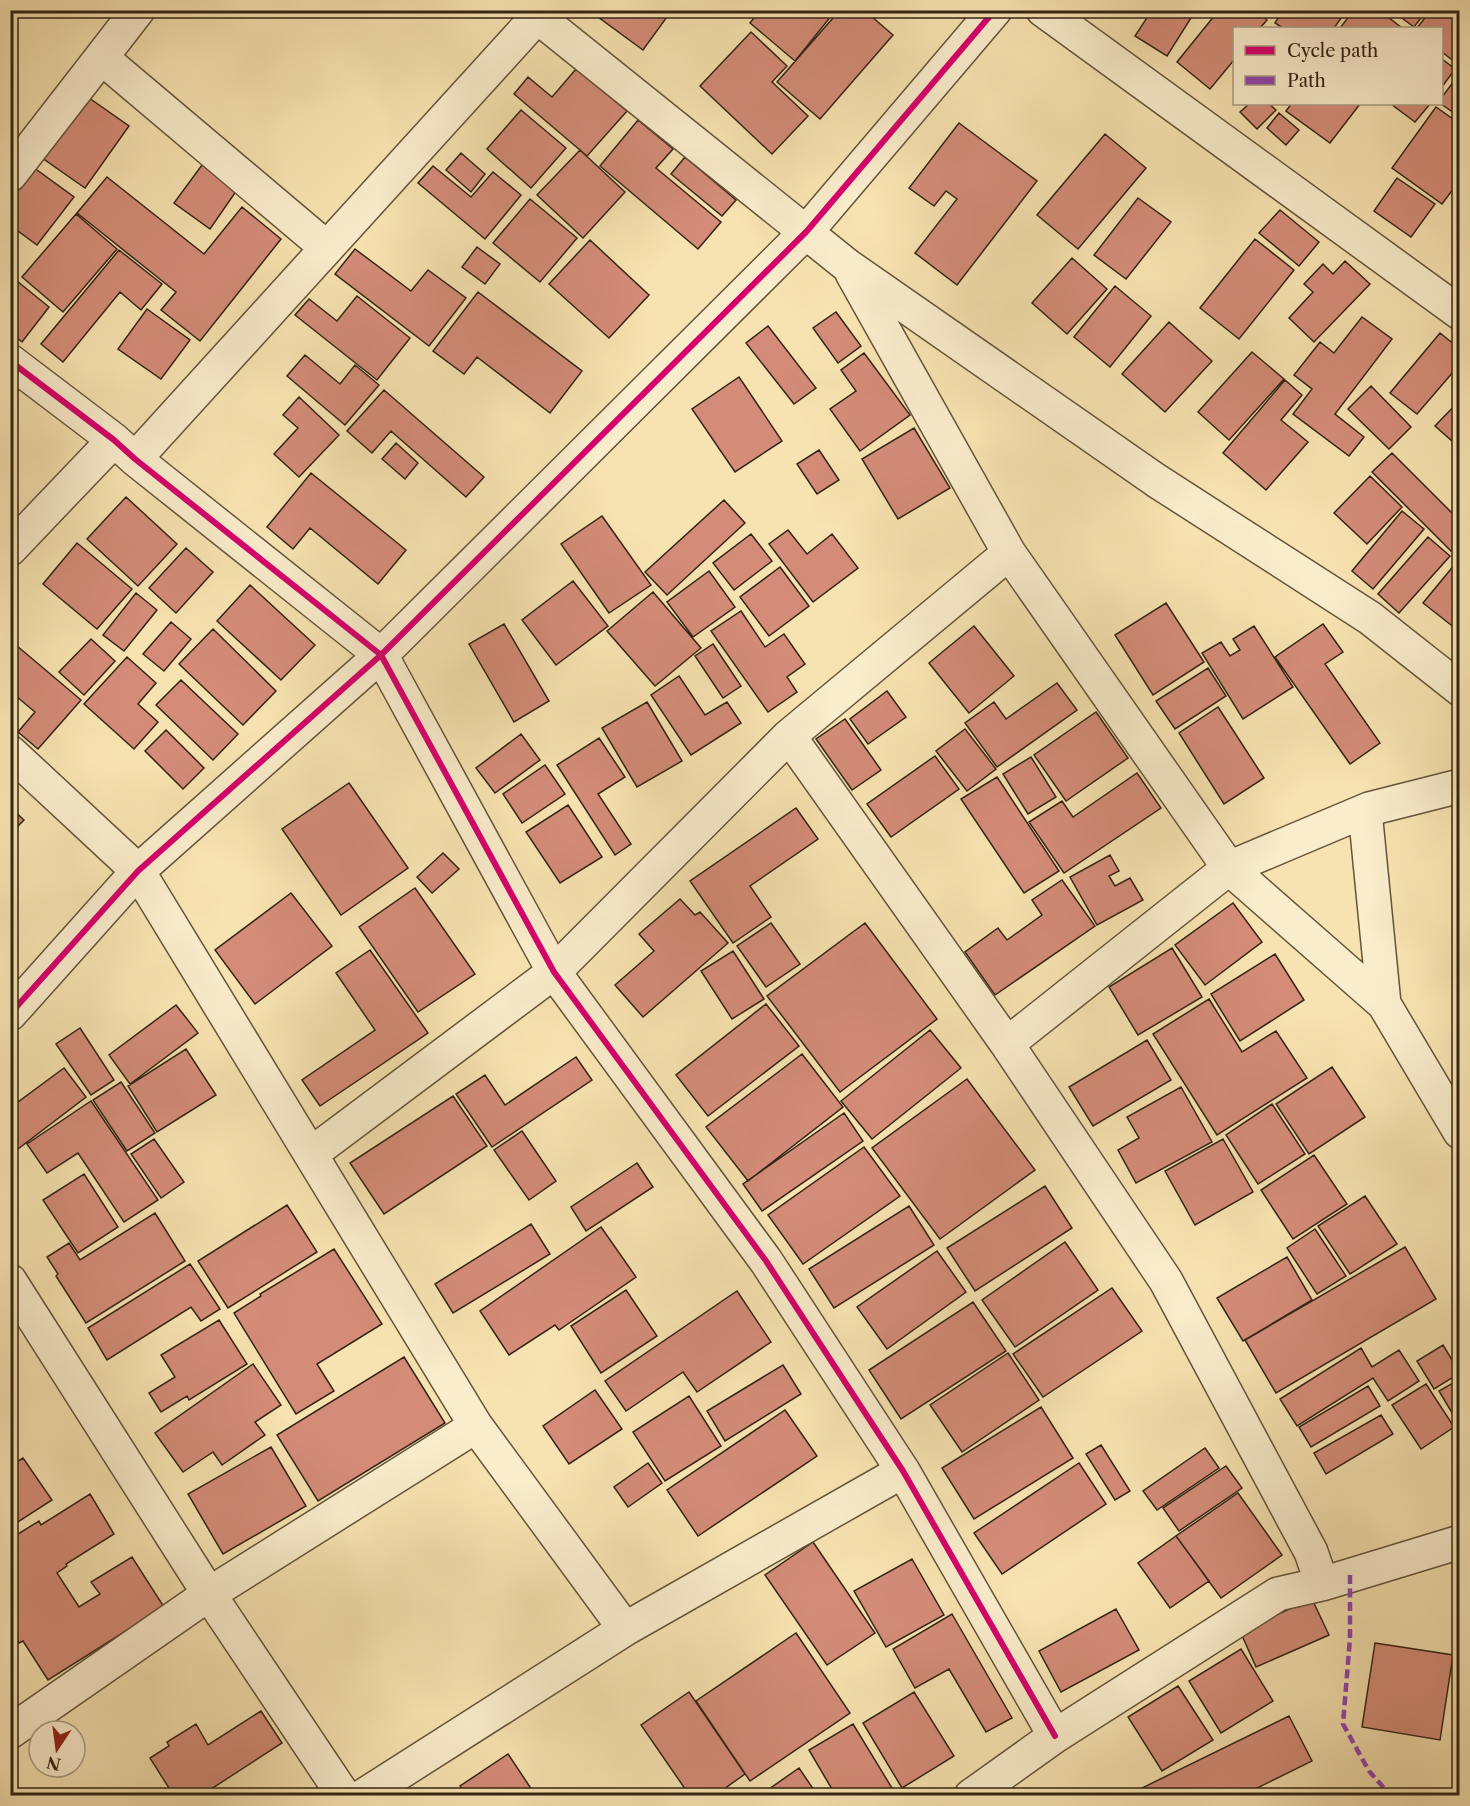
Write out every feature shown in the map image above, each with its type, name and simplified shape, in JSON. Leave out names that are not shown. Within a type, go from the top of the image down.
[{"type":"street","points":[[10,175],[138,10]]},
{"type":"street","points":[[10,1014],[138,872],[381,655],[807,231],[994,10]]},
{"type":"street","points":[[1044,10],[1460,313]]},
{"type":"street","points":[[10,549],[125,449],[327,248],[533,14],[848,266],[1156,481],[1370,618],[1460,689]]},
{"type":"street","points":[[102,58],[327,248]]},
{"type":"street","points":[[848,266],[1009,553],[1229,868],[1384,1004],[1460,1132]]},
{"type":"street","points":[[10,361],[125,449],[381,655],[554,972],[766,1262],[903,1471],[1055,1736]]},
{"type":"street","points":[[311,1154],[554,972],[789,736],[1009,553]]},
{"type":"street","points":[[789,736],[1007,1044],[1166,1281],[1311,1552],[1322,1584]]},
{"type":"street","points":[[10,752],[138,872],[476,1426],[625,1629]]},
{"type":"street","points":[[1007,1044],[1229,868],[1365,811],[1460,786]]},
{"type":"street","points":[[1365,811],[1384,1004]]},
{"type":"street","points":[[10,1281],[209,1594],[344,1796]]},
{"type":"street","points":[[10,1732],[209,1594],[476,1426]]},
{"type":"street","points":[[363,1796],[625,1629],[903,1471]]},
{"type":"street","points":[[971,1796],[1055,1736],[1278,1594],[1322,1584],[1460,1542]]},
{"type":"building","points":[[597,10],[672,10],[643,50],[594,14]]},
{"type":"building","points":[[760,10],[836,10],[795,61],[750,23]]},
{"type":"building","points":[[840,10],[864,10],[893,35],[820,119],[777,82]]},
{"type":"building","points":[[1152,10],[1196,10],[1167,56],[1135,36]]},
{"type":"building","points":[[1219,10],[1255,10],[1267,20],[1261,27],[1233,27],[1233,61],[1210,89],[1177,62]]},
{"type":"building","points":[[1283,10],[1347,10],[1335,27],[1281,27],[1275,23]]},
{"type":"building","points":[[1354,10],[1379,10],[1401,27],[1341,27]]},
{"type":"building","points":[[1391,10],[1427,10],[1414,27]]},
{"type":"building","points":[[1431,10],[1460,10],[1460,59],[1456,63],[1443,53],[1443,27],[1418,27]]},
{"type":"building","points":[[751,32],[787,66],[772,82],[808,116],[772,154],[700,86]]},
{"type":"building","points":[[1443,60],[1455,69],[1443,86]]},
{"type":"building","points":[[576,69],[627,111],[587,156],[514,94],[528,77],[552,97]]},
{"type":"building","points":[[1460,73],[1460,117],[1442,105],[1443,96]]},
{"type":"building","points":[[82,93],[129,126],[85,188],[38,155]]},
{"type":"building","points":[[1248,105],[1270,105],[1276,110],[1257,129],[1240,112]]},
{"type":"building","points":[[1290,105],[1359,105],[1330,143],[1286,111]]},
{"type":"building","points":[[1392,105],[1429,105],[1415,122]]},
{"type":"building","points":[[1436,107],[1460,124],[1460,180],[1442,204],[1392,168]]},
{"type":"building","points":[[521,110],[566,148],[531,188],[487,149]]},
{"type":"building","points":[[1279,113],[1299,130],[1286,145],[1267,128]]},
{"type":"building","points":[[638,120],[673,149],[656,168],[721,222],[698,249],[600,166]]},
{"type":"building","points":[[959,123],[1037,181],[957,285],[915,253],[957,199],[946,191],[934,206],[909,188]]},
{"type":"building","points":[[1105,134],[1146,168],[1078,249],[1037,215]]},
{"type":"building","points":[[580,150],[625,192],[583,238],[537,195]]},
{"type":"building","points":[[461,153],[485,174],[471,192],[446,170]]},
{"type":"building","points":[[685,157],[736,200],[722,216],[671,174]]},
{"type":"building","points":[[26,162],[74,197],[37,245],[10,225],[10,183]]},
{"type":"building","points":[[202,165],[237,190],[210,229],[174,203]]},
{"type":"building","points":[[433,166],[471,197],[493,172],[521,195],[485,239],[418,183]]},
{"type":"building","points":[[107,177],[204,254],[242,207],[281,239],[200,341],[161,310],[176,292],[77,213]]},
{"type":"building","points":[[1397,178],[1435,204],[1411,237],[1374,211]]},
{"type":"building","points":[[1138,198],[1171,222],[1126,279],[1094,255]]},
{"type":"building","points":[[530,199],[577,238],[540,282],[493,243]]},
{"type":"building","points":[[1280,210],[1319,242],[1299,266],[1259,233]]},
{"type":"building","points":[[76,214],[117,249],[63,312],[22,277]]},
{"type":"building","points":[[1255,239],[1294,270],[1239,339],[1200,308]]},
{"type":"building","points":[[590,240],[649,295],[609,338],[549,284]]},
{"type":"building","points":[[477,247],[500,264],[485,284],[462,267]]},
{"type":"building","points":[[355,249],[411,291],[428,270],[466,298],[429,346],[335,274]]},
{"type":"building","points":[[119,250],[162,284],[141,310],[120,292],[63,362],[41,344]]},
{"type":"building","points":[[1072,258],[1107,289],[1067,334],[1032,303]]},
{"type":"building","points":[[1345,261],[1370,284],[1314,342],[1289,318],[1313,292],[1304,284],[1323,264],[1333,274]]},
{"type":"building","points":[[17,281],[49,307],[22,342],[10,332],[10,289]]},
{"type":"building","points":[[1115,286],[1151,316],[1110,367],[1074,337]]},
{"type":"building","points":[[478,292],[582,371],[550,413],[477,357],[464,374],[433,351]]},
{"type":"building","points":[[357,296],[410,338],[377,380],[295,315],[309,299],[337,321]]},
{"type":"building","points":[[147,309],[190,340],[161,379],[118,349]]},
{"type":"building","points":[[836,312],[861,346],[838,363],[813,328]]},
{"type":"building","points":[[1362,317],[1392,339],[1335,414],[1364,437],[1349,456],[1293,414],[1312,389],[1294,375],[1320,342],[1334,353]]},
{"type":"building","points":[[1169,322],[1212,361],[1165,412],[1122,374]]},
{"type":"building","points":[[768,326],[816,388],[794,404],[746,343]]},
{"type":"building","points":[[1440,333],[1460,349],[1460,364],[1417,414],[1390,393]]},
{"type":"building","points":[[1252,352],[1284,379],[1229,440],[1198,412]]},
{"type":"building","points":[[864,353],[910,415],[860,451],[830,409],[856,391],[841,370]]},
{"type":"building","points":[[305,355],[340,384],[355,365],[379,385],[345,425],[287,376]]},
{"type":"building","points":[[739,377],[782,441],[735,472],[692,409]]},
{"type":"building","points":[[1285,380],[1302,395],[1281,420],[1308,442],[1266,490],[1223,453]]},
{"type":"building","points":[[1371,386],[1411,427],[1389,449],[1348,409]]},
{"type":"building","points":[[384,390],[484,477],[466,497],[391,431],[372,453],[347,431]]},
{"type":"building","points":[[299,397],[339,435],[299,477],[274,454],[298,428],[283,415]]},
{"type":"building","points":[[1460,400],[1460,448],[1435,426]]},
{"type":"building","points":[[914,428],[950,488],[898,519],[862,459]]},
{"type":"building","points":[[396,443],[418,463],[405,479],[382,459]]},
{"type":"building","points":[[819,450],[839,480],[817,494],[797,464]]},
{"type":"building","points":[[1392,453],[1460,521],[1460,543],[1451,551],[1372,472]]},
{"type":"building","points":[[311,473],[406,550],[378,584],[310,528],[293,549],[267,527]]},
{"type":"building","points":[[1370,476],[1402,507],[1367,544],[1334,513]]},
{"type":"building","points":[[126,497],[177,544],[138,586],[87,539]]},
{"type":"building","points":[[724,500],[745,523],[667,595],[645,572]]},
{"type":"building","points":[[1402,511],[1424,529],[1373,589],[1352,571]]},
{"type":"building","points":[[602,516],[651,585],[609,613],[561,544]]},
{"type":"building","points":[[788,530],[807,554],[832,534],[858,568],[813,602],[769,544]]},
{"type":"building","points":[[751,534],[772,561],[734,590],[713,563]]},
{"type":"building","points":[[1428,537],[1450,556],[1399,613],[1378,594]]},
{"type":"building","points":[[77,543],[132,589],[97,629],[43,584]]},
{"type":"building","points":[[186,548],[213,572],[176,613],[149,588]]},
{"type":"building","points":[[1460,558],[1460,632],[1423,603]]},
{"type":"building","points":[[780,567],[809,606],[769,636],[740,597]]},
{"type":"building","points":[[709,571],[735,607],[693,637],[667,602]]},
{"type":"building","points":[[573,581],[608,626],[556,665],[522,620]]},
{"type":"building","points":[[250,585],[315,645],[281,680],[217,621]]},
{"type":"building","points":[[653,592],[701,648],[655,686],[607,631]]},
{"type":"building","points":[[136,593],[157,610],[124,651],[103,635]]},
{"type":"building","points":[[1166,603],[1204,662],[1153,695],[1115,635]]},
{"type":"building","points":[[741,611],[765,647],[784,634],[805,664],[787,677],[797,692],[768,712],[711,631]]},
{"type":"building","points":[[171,622],[191,639],[164,671],[143,654]]},
{"type":"building","points":[[504,624],[549,701],[514,722],[469,644]]},
{"type":"building","points":[[1323,624],[1343,652],[1325,664],[1380,743],[1350,764],[1275,657]]},
{"type":"building","points":[[974,626],[1014,676],[969,713],[929,663]]},
{"type":"building","points":[[1254,626],[1293,687],[1243,719],[1202,653],[1221,642],[1230,656],[1240,650],[1233,639]]},
{"type":"building","points":[[213,629],[276,691],[243,725],[179,664]]},
{"type":"building","points":[[91,639],[115,661],[84,695],[59,672]]},
{"type":"building","points":[[10,640],[81,700],[38,749],[18,732],[35,712],[10,691]]},
{"type":"building","points":[[713,644],[741,686],[723,698],[695,656]]},
{"type":"building","points":[[127,657],[156,683],[138,704],[158,722],[134,749],[84,704]]},
{"type":"building","points":[[1208,668],[1226,696],[1175,729],[1156,701]]},
{"type":"building","points":[[679,676],[705,715],[727,702],[741,723],[691,755],[651,695]]},
{"type":"building","points":[[181,680],[238,734],[213,760],[156,705]]},
{"type":"building","points":[[1057,683],[1077,710],[997,767],[965,723],[994,702],[1006,719]]},
{"type":"building","points":[[887,691],[906,717],[868,744],[850,719]]},
{"type":"building","points":[[647,702],[682,761],[637,787],[602,728]]},
{"type":"building","points":[[1218,707],[1264,778],[1224,804],[1179,733]]},
{"type":"building","points":[[1096,712],[1128,758],[1066,801],[1034,755]]},
{"type":"building","points":[[845,719],[881,770],[852,790],[816,739]]},
{"type":"building","points":[[965,729],[996,769],[967,791],[936,751]]},
{"type":"building","points":[[166,730],[204,768],[183,789],[145,751]]},
{"type":"building","points":[[521,734],[540,760],[495,793],[476,768]]},
{"type":"building","points":[[599,738],[625,777],[598,794],[631,844],[615,855],[557,765]]},
{"type":"building","points":[[935,756],[959,789],[891,837],[867,804]]},
{"type":"building","points":[[1031,757],[1056,797],[1028,814],[1003,774]]},
{"type":"building","points":[[545,765],[565,794],[522,823],[503,794]]},
{"type":"building","points":[[1137,773],[1161,808],[1064,873],[1029,822],[1062,801],[1073,817]]},
{"type":"building","points":[[997,777],[1059,871],[1024,893],[961,799]]},
{"type":"building","points":[[349,783],[408,868],[341,915],[282,829]]},
{"type":"building","points":[[568,805],[602,857],[560,883],[526,832]]},
{"type":"building","points":[[10,807],[24,820],[10,834]]},
{"type":"building","points":[[796,808],[818,839],[750,886],[771,917],[733,943],[690,881]]},
{"type":"building","points":[[443,853],[459,869],[432,893],[417,877]]},
{"type":"building","points":[[1110,855],[1119,871],[1109,876],[1115,886],[1130,878],[1143,900],[1097,925],[1070,877]]},
{"type":"building","points":[[1062,880],[1095,926],[995,995],[965,952],[998,928],[1007,940],[1042,915],[1032,900]]},
{"type":"building","points":[[415,888],[475,974],[418,1012],[359,927]]},
{"type":"building","points":[[291,893],[332,946],[255,1004],[215,950]]},
{"type":"building","points":[[680,899],[695,915],[700,912],[728,943],[643,1017],[615,985],[654,951],[639,934]]},
{"type":"building","points":[[1233,903],[1262,942],[1205,985],[1175,945]]},
{"type":"building","points":[[771,923],[800,964],[766,987],[737,946]]},
{"type":"building","points":[[865,923],[937,1019],[840,1092],[767,996]]},
{"type":"building","points":[[1172,948],[1202,997],[1138,1035],[1109,987]]},
{"type":"building","points":[[370,950],[428,1033],[320,1106],[302,1080],[375,1030],[336,973]]},
{"type":"building","points":[[733,951],[764,999],[732,1019],[701,971]]},
{"type":"building","points":[[1275,954],[1304,1000],[1240,1041],[1211,994]]},
{"type":"building","points":[[1209,999],[1242,1052],[1276,1031],[1307,1078],[1217,1135],[1153,1034]]},
{"type":"building","points":[[766,1004],[799,1046],[708,1116],[676,1075]]},
{"type":"building","points":[[176,1005],[198,1033],[130,1084],[109,1055]]},
{"type":"building","points":[[80,1028],[114,1080],[91,1095],[56,1044]]},
{"type":"building","points":[[930,1030],[961,1068],[872,1139],[841,1101]]},
{"type":"building","points":[[1147,1040],[1171,1080],[1093,1126],[1069,1087]]},
{"type":"building","points":[[186,1049],[216,1095],[157,1132],[128,1086]]},
{"type":"building","points":[[802,1054],[843,1107],[748,1181],[706,1127]]},
{"type":"building","points":[[576,1057],[592,1080],[492,1147],[456,1094],[485,1075],[505,1105]]},
{"type":"building","points":[[1332,1067],[1365,1117],[1309,1154],[1276,1104]]},
{"type":"building","points":[[64,1068],[86,1097],[10,1155],[10,1108]]},
{"type":"building","points":[[967,1079],[1035,1170],[940,1239],[872,1148]]},
{"type":"building","points":[[121,1082],[155,1133],[127,1151],[93,1100]]},
{"type":"building","points":[[1181,1087],[1212,1142],[1136,1183],[1118,1150],[1139,1138],[1127,1117]]},
{"type":"building","points":[[453,1096],[487,1146],[384,1214],[350,1163]]},
{"type":"building","points":[[91,1101],[158,1200],[124,1222],[78,1153],[47,1173],[27,1144]]},
{"type":"building","points":[[1272,1104],[1305,1154],[1258,1184],[1226,1135]]},
{"type":"building","points":[[844,1113],[863,1141],[762,1211],[743,1184]]},
{"type":"building","points":[[522,1131],[556,1181],[529,1200],[494,1150]]},
{"type":"building","points":[[154,1139],[184,1182],[161,1198],[131,1154]]},
{"type":"building","points":[[1223,1139],[1253,1192],[1195,1225],[1165,1171]]},
{"type":"building","points":[[864,1147],[900,1196],[803,1264],[768,1215]]},
{"type":"building","points":[[1314,1155],[1347,1204],[1293,1239],[1261,1190]]},
{"type":"building","points":[[637,1163],[653,1187],[586,1231],[571,1207]]},
{"type":"building","points":[[84,1174],[118,1227],[78,1253],[43,1200]]},
{"type":"building","points":[[1045,1186],[1072,1228],[975,1291],[947,1248]]},
{"type":"building","points":[[1365,1196],[1397,1244],[1350,1274],[1318,1226]]},
{"type":"building","points":[[287,1205],[317,1252],[228,1308],[198,1261]]},
{"type":"building","points":[[909,1206],[934,1245],[834,1308],[809,1269]]},
{"type":"building","points":[[155,1213],[185,1261],[86,1323],[56,1276],[58,1274],[47,1257],[69,1243],[80,1260]]},
{"type":"building","points":[[531,1224],[550,1254],[453,1313],[435,1284]]},
{"type":"building","points":[[601,1227],[636,1277],[559,1330],[555,1325],[509,1355],[480,1311]]},
{"type":"building","points":[[1315,1229],[1346,1276],[1317,1294],[1287,1248]]},
{"type":"building","points":[[1065,1242],[1098,1290],[1015,1347],[982,1300]]},
{"type":"building","points":[[1405,1247],[1436,1299],[1276,1393],[1245,1340]]},
{"type":"building","points":[[334,1249],[382,1324],[317,1364],[334,1391],[296,1414],[234,1313],[261,1296],[260,1294]]},
{"type":"building","points":[[937,1251],[966,1292],[887,1349],[857,1307]]},
{"type":"building","points":[[1287,1257],[1312,1300],[1243,1341],[1217,1298]]},
{"type":"building","points":[[190,1264],[220,1309],[201,1321],[191,1307],[107,1360],[88,1328]]},
{"type":"building","points":[[1112,1288],[1142,1331],[1043,1397],[1013,1354]]},
{"type":"building","points":[[626,1290],[657,1336],[601,1373],[571,1326]]},
{"type":"building","points":[[737,1291],[771,1342],[697,1392],[683,1372],[626,1411],[605,1381]]},
{"type":"building","points":[[973,1302],[1006,1351],[901,1419],[869,1370]]},
{"type":"building","points":[[219,1320],[247,1364],[189,1400],[187,1396],[161,1412],[149,1393],[175,1377],[161,1355]]},
{"type":"building","points":[[1443,1345],[1460,1373],[1434,1389],[1417,1361]]},
{"type":"building","points":[[1361,1348],[1372,1367],[1399,1350],[1419,1381],[1388,1401],[1373,1378],[1297,1426],[1280,1399]]},
{"type":"building","points":[[1008,1353],[1039,1400],[962,1452],[930,1405]]},
{"type":"building","points":[[404,1357],[445,1423],[318,1501],[277,1435]]},
{"type":"building","points":[[253,1364],[281,1405],[255,1422],[265,1435],[222,1465],[213,1452],[183,1472],[155,1433]]},
{"type":"building","points":[[783,1365],[801,1394],[725,1441],[707,1411]]},
{"type":"building","points":[[1460,1379],[1460,1426],[1439,1391]]},
{"type":"building","points":[[1426,1384],[1454,1427],[1421,1449],[1392,1405]]},
{"type":"building","points":[[1368,1386],[1380,1406],[1311,1447],[1299,1427]]},
{"type":"building","points":[[595,1390],[622,1429],[569,1464],[543,1426]]},
{"type":"building","points":[[689,1396],[721,1446],[665,1481],[633,1432]]},
{"type":"building","points":[[1041,1407],[1073,1458],[974,1519],[942,1468]]},
{"type":"building","points":[[785,1410],[817,1456],[698,1536],[667,1490]]},
{"type":"building","points":[[1381,1415],[1393,1434],[1326,1474],[1314,1453]]},
{"type":"building","points":[[1101,1445],[1130,1491],[1115,1500],[1086,1454]]},
{"type":"building","points":[[271,1447],[306,1506],[223,1554],[188,1494]]},
{"type":"building","points":[[1205,1448],[1219,1468],[1157,1510],[1143,1491]]},
{"type":"building","points":[[23,1458],[52,1500],[10,1527],[10,1466]]},
{"type":"building","points":[[648,1463],[662,1483],[628,1507],[614,1487]]},
{"type":"building","points":[[1079,1463],[1106,1504],[1002,1574],[974,1533]]},
{"type":"building","points":[[1226,1466],[1242,1488],[1179,1531],[1163,1508]]},
{"type":"building","points":[[1238,1493],[1282,1555],[1221,1598],[1176,1536]]},
{"type":"building","points":[[90,1494],[114,1534],[66,1564],[67,1566],[57,1573],[79,1607],[100,1594],[91,1582],[132,1557],[164,1607],[48,1680],[23,1641],[19,1643],[10,1630],[10,1539],[39,1521],[41,1525]]},
{"type":"building","points":[[1176,1536],[1209,1581],[1170,1608],[1138,1563]]},
{"type":"building","points":[[813,1542],[875,1633],[827,1665],[765,1575]]},
{"type":"building","points":[[912,1559],[944,1615],[886,1647],[854,1591]]},
{"type":"building","points":[[1312,1599],[1329,1635],[1256,1667],[1240,1631]]},
{"type":"building","points":[[1116,1609],[1139,1650],[1061,1692],[1039,1651]]},
{"type":"building","points":[[952,1614],[1012,1718],[986,1732],[949,1669],[915,1688],[893,1649]]},
{"type":"building","points":[[796,1633],[850,1713],[750,1781],[696,1701]]},
{"type":"building","points":[[1375,1643],[1453,1655],[1440,1740],[1362,1727]]},
{"type":"building","points":[[1241,1649],[1273,1701],[1221,1733],[1189,1681]]},
{"type":"building","points":[[1178,1686],[1213,1740],[1162,1771],[1128,1717]]},
{"type":"building","points":[[689,1692],[745,1774],[714,1796],[690,1796],[641,1725]]},
{"type":"building","points":[[914,1692],[954,1756],[902,1788],[863,1723]]},
{"type":"building","points":[[261,1711],[282,1743],[208,1791],[211,1796],[174,1796],[150,1758],[169,1746],[167,1742],[196,1724],[208,1745]]},
{"type":"building","points":[[1289,1716],[1312,1761],[1241,1796],[1146,1796],[1142,1788]]},
{"type":"building","points":[[853,1724],[895,1793],[890,1796],[836,1796],[809,1750]]},
{"type":"building","points":[[508,1754],[536,1796],[467,1796],[460,1786]]},
{"type":"building","points":[[799,1768],[818,1796],[759,1796]]},
{"type":"marked path","points":[[1350,1575],[1350,1638],[1343,1724],[1369,1771],[1391,1796]]},
{"type":"cycle path","points":[[10,1014],[138,871],[381,655],[807,231],[995,10]]},
{"type":"cycle path","points":[[10,361],[114,440],[381,655],[554,972],[766,1261],[903,1471],[1055,1736]]}]
